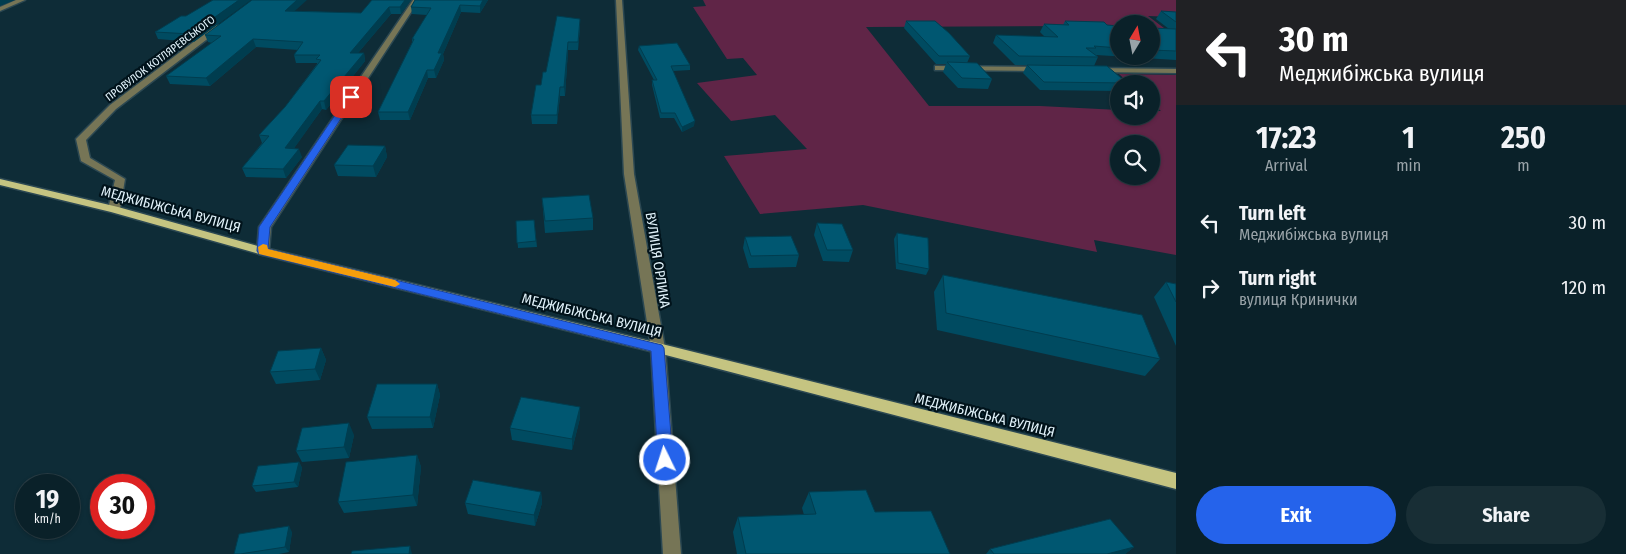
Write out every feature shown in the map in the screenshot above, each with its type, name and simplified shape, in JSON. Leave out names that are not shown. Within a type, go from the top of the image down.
[{"type":"main road","name":"МЕДЖИБІЖСЬКА ВУЛИЦЯ","points":[[0,182],[114,209],[263,251],[658,348],[1176,481]]},
{"type":"street","points":[[0,9],[22,0]]},
{"type":"street","points":[[263,251],[265,227],[416,0]]},
{"type":"street","name":"ВУЛИЦЯ ОРЛИКА","points":[[619,0],[629,174],[658,348],[672,554]]},
{"type":"street","name":"ПРОВУЛОК КОТЛЯРЕВСЬКОГО","points":[[114,209],[120,179],[85,159],[81,139],[113,107],[228,20]]},
{"type":"street","points":[[938,68],[1047,69]]},
{"type":"street","points":[[1087,70],[1176,71]]},
{"type":"shaded area","points":[[703,0],[1176,0],[1176,17],[1160,15],[1110,15],[1110,28],[1071,26],[866,27],[929,106],[1040,106],[1110,110],[1110,125],[1160,125],[1160,75],[1119,74],[1176,75],[1176,255],[1094,240],[1097,252],[863,205],[760,214],[724,156],[807,149],[775,115],[731,121],[697,83],[757,75],[743,58],[727,59],[693,7],[706,6]]},
{"type":"shaded area","points":[[1160,25],[1168,31],[1160,31]]},
{"type":"building","points":[[213,0],[239,0],[191,34],[155,32],[181,16],[186,16]]},
{"type":"building","points":[[252,0],[297,0],[285,11],[361,13],[372,0],[405,0],[400,7],[389,7],[350,53],[364,53],[324,101],[320,101],[285,148],[299,149],[283,169],[242,168],[269,136],[259,135],[285,107],[321,60],[316,59],[320,55],[294,55],[303,42],[253,39],[206,78],[166,76],[221,36],[205,35]]},
{"type":"building","points":[[415,0],[483,0],[480,6],[460,5],[438,53],[442,53],[434,70],[427,70],[408,112],[378,112],[414,39],[412,39],[431,8],[411,7]]},
{"type":"building","points":[[1161,11],[1176,12],[1176,22]]},
{"type":"building","points":[[557,16],[580,19],[578,42],[568,42],[564,87],[560,87],[557,115],[531,115],[536,85],[541,85],[543,72],[546,72]]},
{"type":"building","points":[[906,21],[935,21],[970,56],[939,56]]},
{"type":"building","points":[[1065,21],[1104,22],[1110,25],[1110,47],[1094,46],[1096,48],[1086,48],[1098,57],[1019,56],[996,35],[1058,37],[1044,24],[1069,25]]},
{"type":"building","points":[[1160,28],[1176,29],[1176,51],[1160,50]]},
{"type":"building","points":[[677,43],[690,65],[671,66],[695,121],[682,127],[675,113],[661,113],[652,80],[657,80],[639,46]]},
{"type":"building","points":[[947,62],[977,63],[992,79],[962,78]]},
{"type":"building","points":[[1027,65],[1107,66],[1118,75],[1110,75],[1110,83],[1044,82]]},
{"type":"building","points":[[348,145],[385,146],[373,166],[334,165]]},
{"type":"building","points":[[589,195],[593,218],[545,221],[542,198]]},
{"type":"building","points":[[534,220],[536,241],[517,243],[516,221]]},
{"type":"building","points":[[817,223],[842,224],[853,250],[827,250]]},
{"type":"building","points":[[897,233],[928,238],[929,269],[898,263]]},
{"type":"building","points":[[791,236],[799,255],[751,256],[745,237]]},
{"type":"building","points":[[943,275],[1142,315],[1160,359],[946,313]]},
{"type":"building","points":[[1166,282],[1176,284],[1176,302]]},
{"type":"building","points":[[321,348],[315,369],[270,372],[278,351]]},
{"type":"building","points":[[377,384],[437,384],[430,417],[367,417]]},
{"type":"building","points":[[521,397],[580,407],[572,439],[510,428]]},
{"type":"building","points":[[349,423],[344,447],[296,451],[302,428]]},
{"type":"building","points":[[417,455],[413,495],[338,502],[346,462]]},
{"type":"building","points":[[299,462],[294,482],[252,486],[258,466]]},
{"type":"building","points":[[473,480],[541,492],[534,515],[465,503]]},
{"type":"building","points":[[866,490],[875,512],[931,511],[950,554],[746,554],[738,517],[816,514],[809,492]]},
{"type":"building","points":[[1110,519],[1134,547],[1107,554],[994,554],[990,549]]},
{"type":"building","points":[[289,526],[285,547],[234,554],[239,534]]},
{"type":"building","points":[[410,546],[409,554],[351,554],[352,551]]},
{"type":"slow traffic","points":[[263,247],[263,251],[395,284]]},
{"type":"route","points":[[351,97],[265,227],[263,251],[658,348],[665,460]]}]
